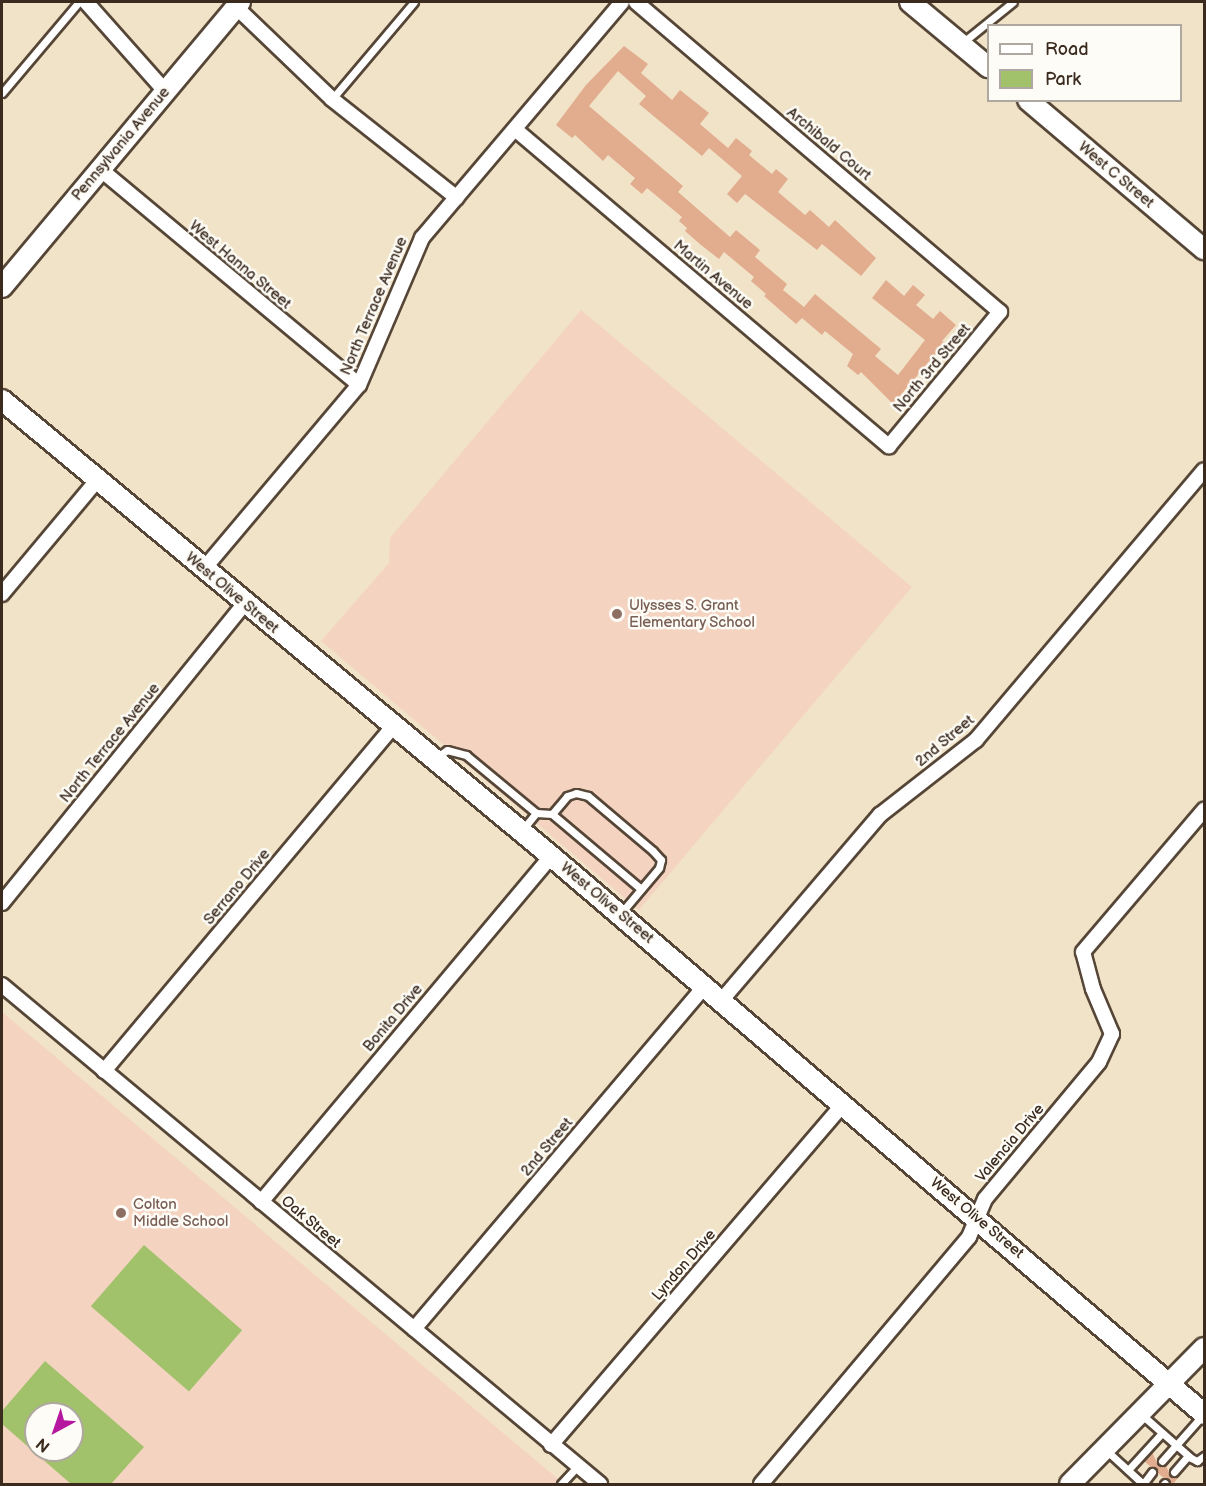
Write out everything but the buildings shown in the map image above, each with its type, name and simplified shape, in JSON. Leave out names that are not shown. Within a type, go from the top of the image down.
[{"type":"street","points":[[86,2],[165,91]]},
{"type":"street","name":"North Terrace Avenue","points":[[203,570],[359,385],[422,238],[516,130],[622,2]]},
{"type":"street","name":"Archibald Court","points":[[636,2],[1000,312]]},
{"type":"street","points":[[910,2],[987,66]]},
{"type":"street","points":[[238,4],[333,99],[458,198]]},
{"type":"street","name":"Pennsylvania Avenue","points":[[2,287],[238,4]]},
{"type":"street","name":"West C Street","points":[[1030,102],[1204,249]]},
{"type":"street","name":"Martin Avenue","points":[[516,130],[889,446]]},
{"type":"street","name":"West Hanna Street","points":[[100,169],[359,385]]},
{"type":"street","name":"North 3rd Street","points":[[889,446],[1000,312]]},
{"type":"street","name":"West Olive Street","points":[[2,400],[99,478],[203,570],[435,758],[620,914],[842,1106],[1171,1382],[1204,1414]]},
{"type":"street","name":"2nd Street","points":[[721,1001],[880,815],[976,740],[1204,470]]},
{"type":"street","points":[[2,594],[99,478]]},
{"type":"street","name":"North Terrace Avenue","points":[[2,903],[244,604]]},
{"type":"street","name":"Serrano Drive","points":[[104,1071],[394,725]]},
{"type":"street","name":"Valencia Drive","points":[[761,1485],[979,1220],[985,1199],[1099,1062],[1112,1034],[1093,989],[1083,952],[1204,810]]},
{"type":"street","name":"Bonita Drive","points":[[261,1202],[551,856]]},
{"type":"street","name":"Oak Street","points":[[2,986],[600,1485]]},
{"type":"street","name":"2nd Street","points":[[414,1329],[705,986]]},
{"type":"street","name":"Lyndon Drive","points":[[551,1445],[842,1106]]},
{"type":"street","points":[[1070,1485],[1204,1348]]},
{"type":"lane","points":[[2,93],[79,2]]},
{"type":"lane","points":[[333,99],[414,2]]},
{"type":"lane","points":[[961,44],[1013,2]]},
{"type":"lane","points":[[435,758],[447,750],[466,754],[536,813],[552,814],[641,889]]},
{"type":"lane","points":[[552,814],[567,796],[588,796],[661,860],[620,914]]},
{"type":"lane","points":[[521,831],[536,813]]},
{"type":"lane","points":[[1140,1413],[1188,1456],[1197,1461],[1204,1456]]},
{"type":"lane","points":[[1162,1461],[1204,1414]]},
{"type":"lane","points":[[1128,1470],[1162,1433]]},
{"type":"lane","points":[[1105,1449],[1143,1484],[1152,1473]]},
{"type":"lane","points":[[1174,1472],[1188,1456]]},
{"type":"lane","points":[[561,1485],[578,1466]]},
{"type":"shaded area","name":"Ulysses S. Grant Elementary School","points":[[581,310],[912,587],[639,910],[321,641],[389,563],[390,538]]},
{"type":"shaded area","name":"Colton Middle School","points":[[2,1012],[564,1484],[2,1484]]},
{"type":"green space","points":[[144,1245],[242,1330],[189,1391],[91,1306]]},
{"type":"green space","points":[[45,1361],[144,1447],[111,1484],[71,1484],[46,1462],[84,1462],[84,1402],[24,1402],[24,1443],[2,1424],[2,1411]]},
{"type":"place","name":"Ulysses S. Grant Elementary School","points":[[617,614]]},
{"type":"place","name":"Colton Middle School","points":[[121,1213]]}]
